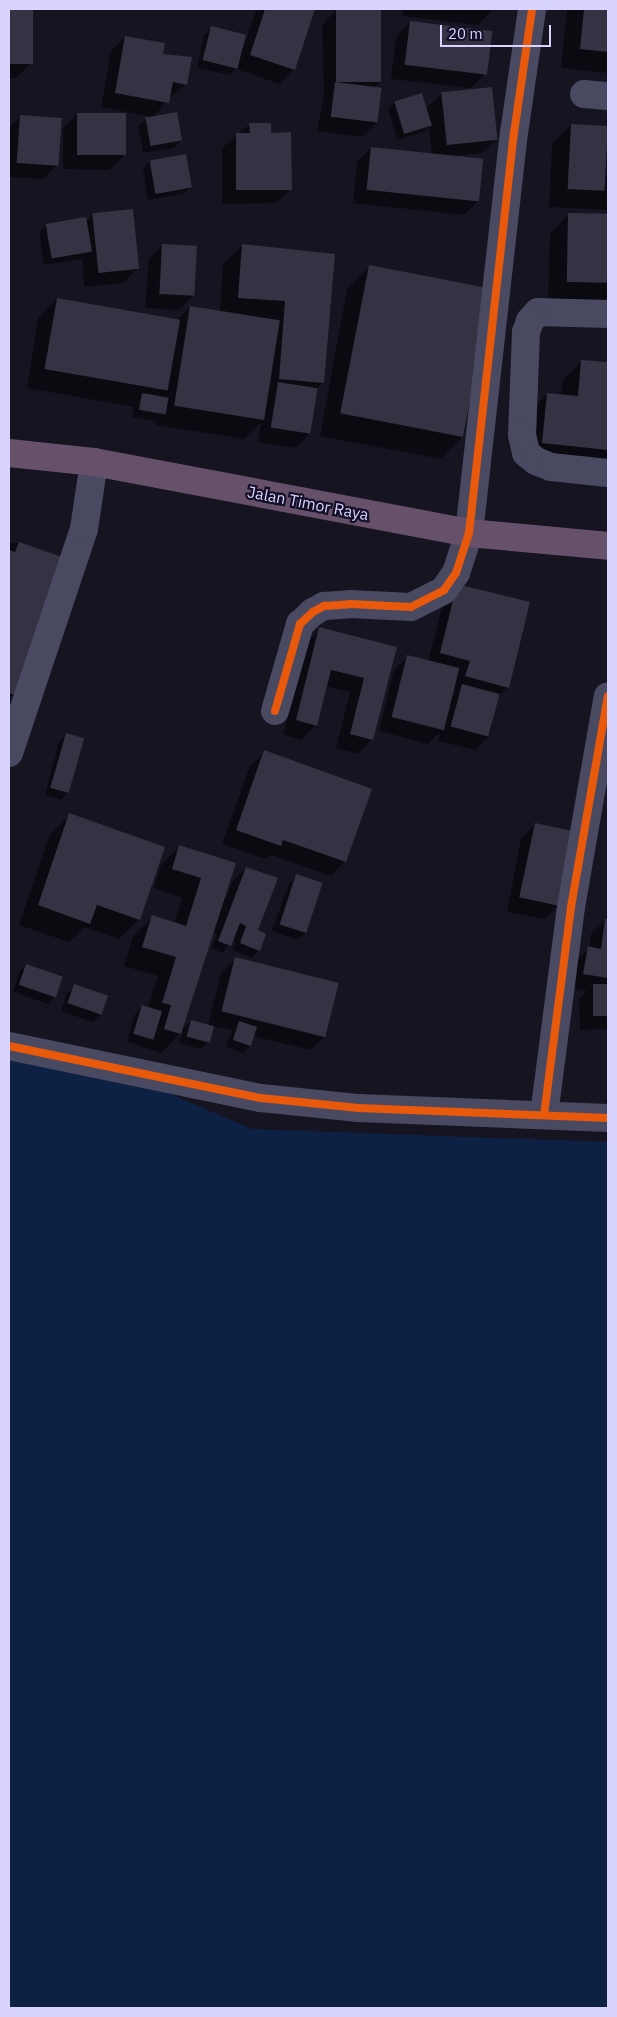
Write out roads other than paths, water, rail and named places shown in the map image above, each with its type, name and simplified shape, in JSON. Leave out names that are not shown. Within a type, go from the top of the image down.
[{"type":"highway","name":"Jalan Timor Raya","points":[[9,453],[94,462],[469,533],[608,546]]},
{"type":"street","points":[[275,712],[300,624],[313,612],[324,606],[350,604],[411,608],[444,590],[456,573],[469,533],[514,133],[532,9]]},
{"type":"street","points":[[608,314],[538,312],[530,321],[526,332],[522,435],[526,453],[536,461],[551,467],[608,473]]},
{"type":"street","points":[[9,753],[84,529],[94,462]]},
{"type":"street","points":[[544,1116],[571,907],[608,696]]},
{"type":"street","points":[[9,1046],[261,1098],[358,1108],[608,1118]]},
{"type":"water","points":[[9,1052],[147,1084],[252,1129],[608,1142],[608,2008],[9,2008]]}]
